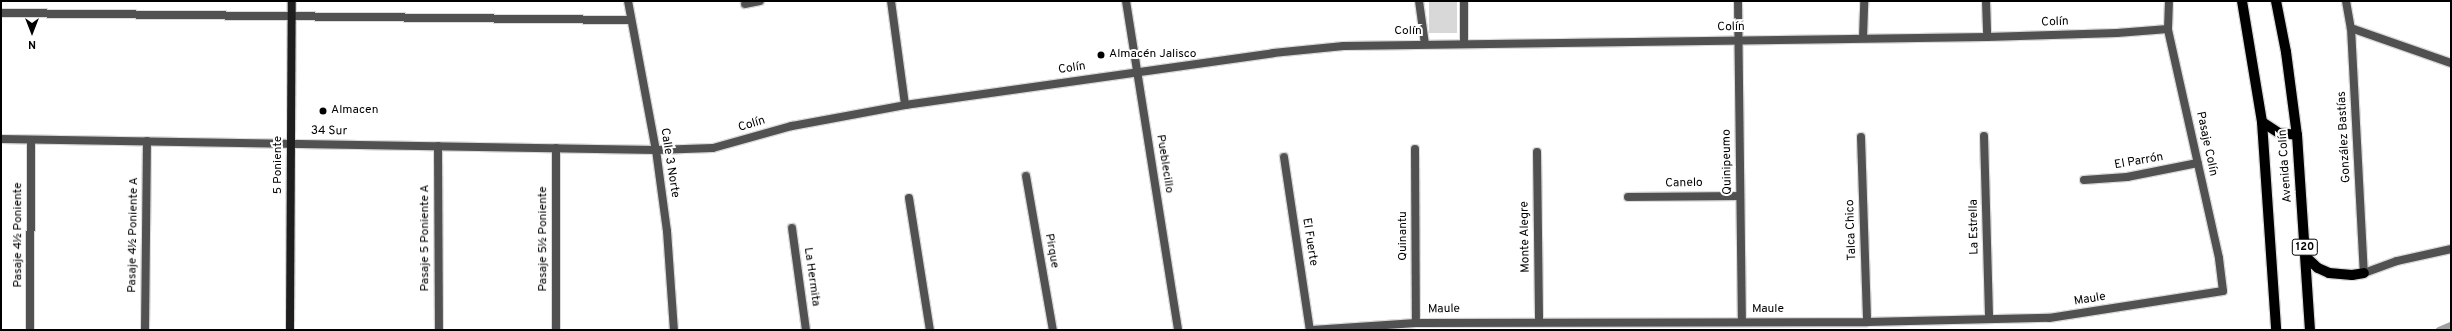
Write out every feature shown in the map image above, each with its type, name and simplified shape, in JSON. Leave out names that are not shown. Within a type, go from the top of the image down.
[{"type":"main road","name":"Avenida Colín","points":[[2242,1],[2262,122],[2276,330]]},
{"type":"main road","name":"Avenida Colín","points":[[2276,1],[2286,52],[2297,135],[2310,329]]},
{"type":"main road","points":[[2262,122],[2279,133],[2297,135]]},
{"type":"main road","points":[[2306,257],[2318,268],[2329,273],[2352,275],[2364,273]]},
{"type":"street","name":"5 Poniente","points":[[290,330],[292,1]]},
{"type":"street","name":"Calle 3 Norte","points":[[628,1],[656,150],[666,231],[674,330]]},
{"type":"street","points":[[745,4],[760,1]]},
{"type":"street","points":[[891,1],[905,105]]},
{"type":"street","name":"Pueblecillo","points":[[1126,1],[1178,330]]},
{"type":"street","points":[[1419,1],[1425,44]]},
{"type":"street","points":[[1464,1],[1464,44]]},
{"type":"street","name":"Quinipeumo","points":[[1738,1],[1742,322]]},
{"type":"street","points":[[1863,38],[1864,1]]},
{"type":"street","points":[[1986,1],[1987,37]]},
{"type":"street","name":"Pasaje Colín","points":[[2169,1],[2168,29],[2219,258],[2223,291]]},
{"type":"street","name":"González Bastías","points":[[2346,1],[2352,28],[2364,273]]},
{"type":"street","points":[[1,13],[631,20]]},
{"type":"street","points":[[2352,28],[2451,63]]},
{"type":"street","name":"Colín","points":[[656,150],[721,147],[792,126],[905,105],[1309,49],[1425,44],[1987,37],[2117,33],[2168,29]]},
{"type":"street","name":"La Estrella","points":[[1984,136],[1989,319]]},
{"type":"street","name":"Talca Chico","points":[[1861,137],[1867,322]]},
{"type":"street","name":"34 Sur","points":[[1,140],[291,143],[656,150]]},
{"type":"street","name":"Pasaje 4½ Poniente","points":[[30,330],[31,140]]},
{"type":"street","name":"Pasaje 4½ Poniente A","points":[[145,330],[147,141]]},
{"type":"street","name":"Pasaje 5 Poniente A","points":[[438,146],[439,330]]},
{"type":"street","name":"Pasaje 5½ Poniente","points":[[556,148],[556,330]]},
{"type":"street","name":"Quinantu","points":[[1415,149],[1416,323]]},
{"type":"street","name":"Monte Alegre","points":[[1537,152],[1539,321]]},
{"type":"street","name":"El Fuerte","points":[[1284,157],[1311,330]]},
{"type":"street","name":"El Parrón","points":[[2084,180],[2127,177],[2198,163]]},
{"type":"street","name":"Pirque","points":[[1026,176],[1053,330]]},
{"type":"street","name":"Canelo","points":[[1628,197],[1740,196]]},
{"type":"street","points":[[909,198],[930,330]]},
{"type":"street","name":"La Hermita","points":[[792,228],[806,330]]},
{"type":"street","points":[[2364,273],[2397,261],[2451,249]]},
{"type":"street","name":"Maule","points":[[1311,330],[1416,323],[1539,321],[1867,322],[2069,316],[2223,291]]},
{"type":"shaded area","points":[[1429,1],[1457,1],[1457,33],[1429,33]]},
{"type":"waterway","points":[[2439,330],[2451,325]]},
{"type":"place","name":"Almacén Jalisco","points":[[1101,55]]},
{"type":"place","name":"Almacen","points":[[323,111]]}]
